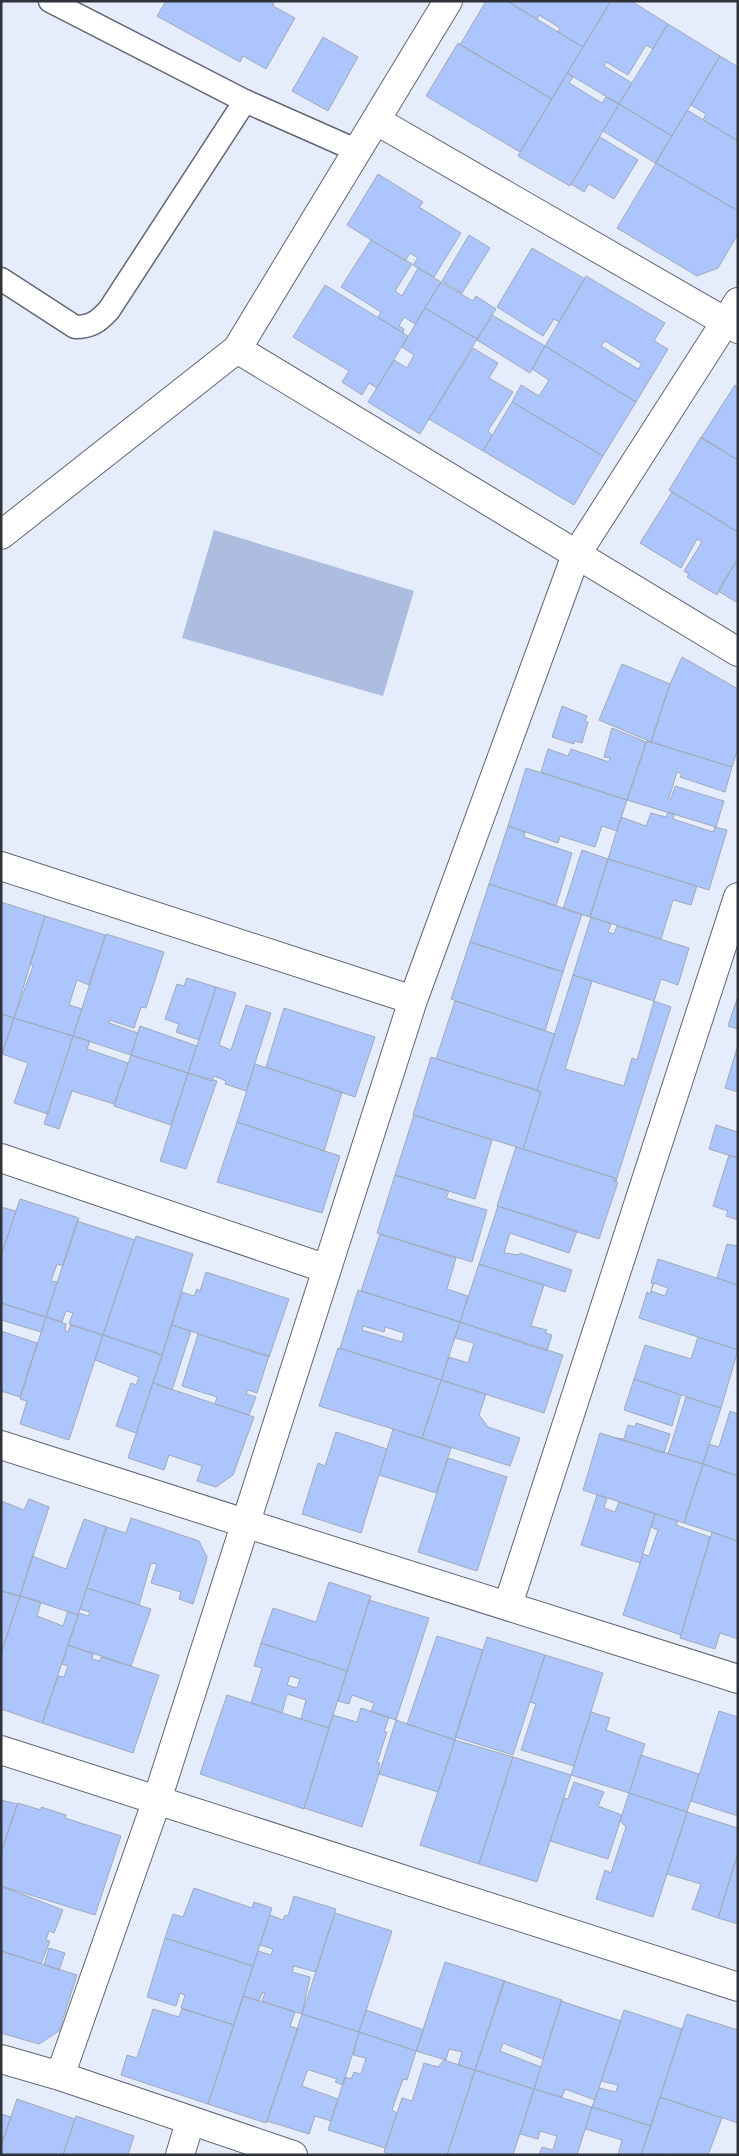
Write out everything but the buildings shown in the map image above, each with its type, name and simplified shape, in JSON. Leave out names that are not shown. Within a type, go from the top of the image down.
[{"type":"street","points":[[1,535],[237,349],[377,121],[448,1]]},
{"type":"street","points":[[60,2076],[158,1800],[247,1526],[413,1000],[576,555],[734,318],[377,121]]},
{"type":"street","points":[[237,349],[738,652]]},
{"type":"street","points":[[1,866],[413,1000]]},
{"type":"street","points":[[508,1605],[738,897]]},
{"type":"street","points":[[1,1158],[327,1269]]},
{"type":"street","points":[[1,1445],[247,1526],[508,1605],[738,1679]]},
{"type":"street","points":[[1,1750],[738,1987]]},
{"type":"street","points":[[1,2059],[60,2076],[190,2122],[293,2155]]},
{"type":"street","points":[[180,2155],[190,2122]]},
{"type":"lane","points":[[50,1],[245,101],[358,151]]},
{"type":"lane","points":[[1,279],[75,327],[86,327],[99,321],[109,310],[245,101]]},
{"type":"shaded area","points":[[214,530],[414,591],[383,696],[182,638]]}]
